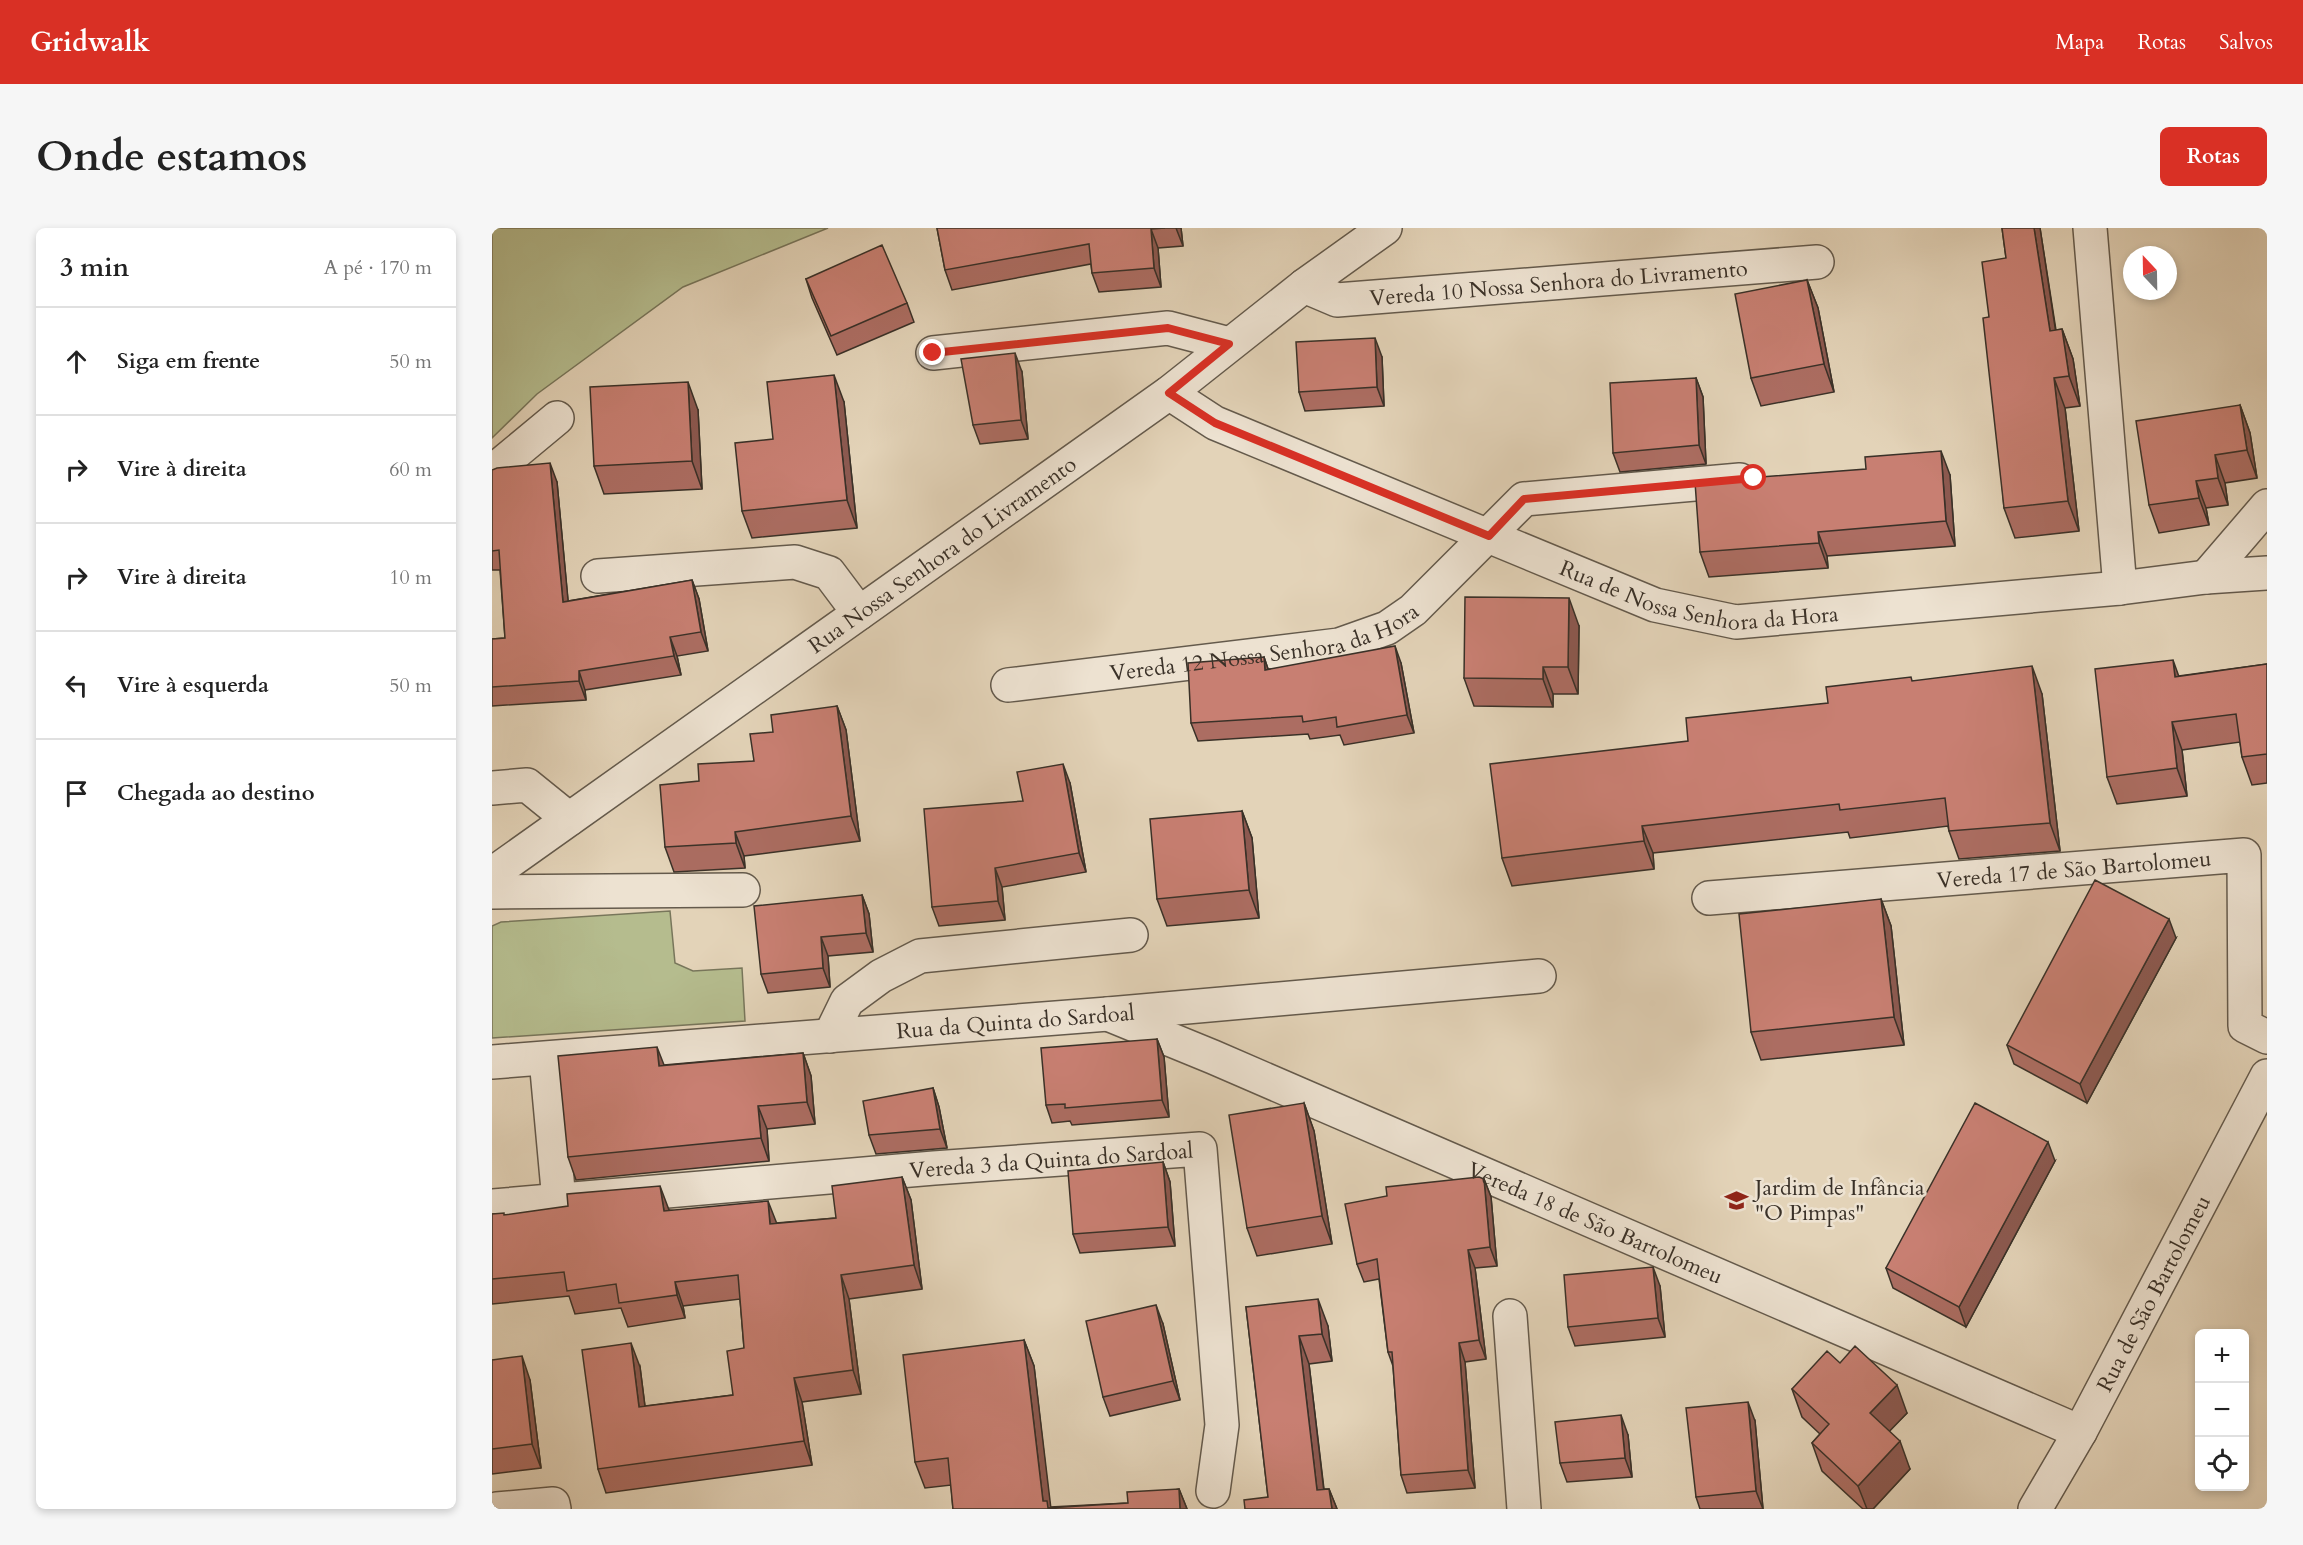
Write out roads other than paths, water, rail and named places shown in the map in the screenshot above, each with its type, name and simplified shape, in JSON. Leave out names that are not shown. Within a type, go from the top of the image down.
[{"type":"street","name":"Rua Nossa Senhora do Livramento","points":[[492,874],[1169,393],[1304,286],[1385,228]]},
{"type":"street","points":[[2090,228],[2120,588]]},
{"type":"street","name":"Vereda 10 Nossa Senhora do Livramento","points":[[1304,286],[1337,300],[1816,262]]},
{"type":"street","points":[[933,353],[1168,328],[1229,344]]},
{"type":"street","name":"Rua de Nossa Senhora da Hora","points":[[1169,393],[1215,423],[1655,606],[1736,622],[2267,573]]},
{"type":"street","points":[[492,472],[557,418]]},
{"type":"street","name":"Vereda 12 Nossa Senhora da Hora","points":[[1008,685],[1311,649],[1359,639],[1387,628],[1413,610],[1524,499],[1754,478]]},
{"type":"street","points":[[2206,577],[2267,506]]},
{"type":"street","points":[[597,576],[795,562],[829,573],[859,613]]},
{"type":"street","points":[[492,788],[527,785],[569,819]]},
{"type":"street","name":"Vereda 17 de São Bartolomeu","points":[[1709,898],[2244,855],[2245,1026],[2267,1037]]},
{"type":"street","points":[[492,892],[743,890]]},
{"type":"street","points":[[831,1036],[846,1002],[881,976],[920,956],[1131,935]]},
{"type":"street","name":"Rua da Quinta do Sardoal","points":[[492,1062],[1108,1014],[1539,975]]},
{"type":"street","name":"Vereda 18 de São Bartolomeu","points":[[1108,1014],[1213,1057],[2080,1432]]},
{"type":"street","points":[[492,1206],[559,1201],[546,1059]]},
{"type":"street","name":"Rua de São Bartolomeu","points":[[2036,1509],[2080,1432],[2267,1076]]},
{"type":"street","name":"Vereda 3 da Quinta do Sardoal","points":[[559,1201],[934,1168],[1200,1149],[1222,1425],[1213,1491]]},
{"type":"street","points":[[1510,1316],[1524,1509]]},
{"type":"street","points":[[497,1509],[554,1504],[554,1509]]},
{"type":"place","name":"Jardim de Infância \"O Pimpas\"","points":[[1737,1200]]}]
